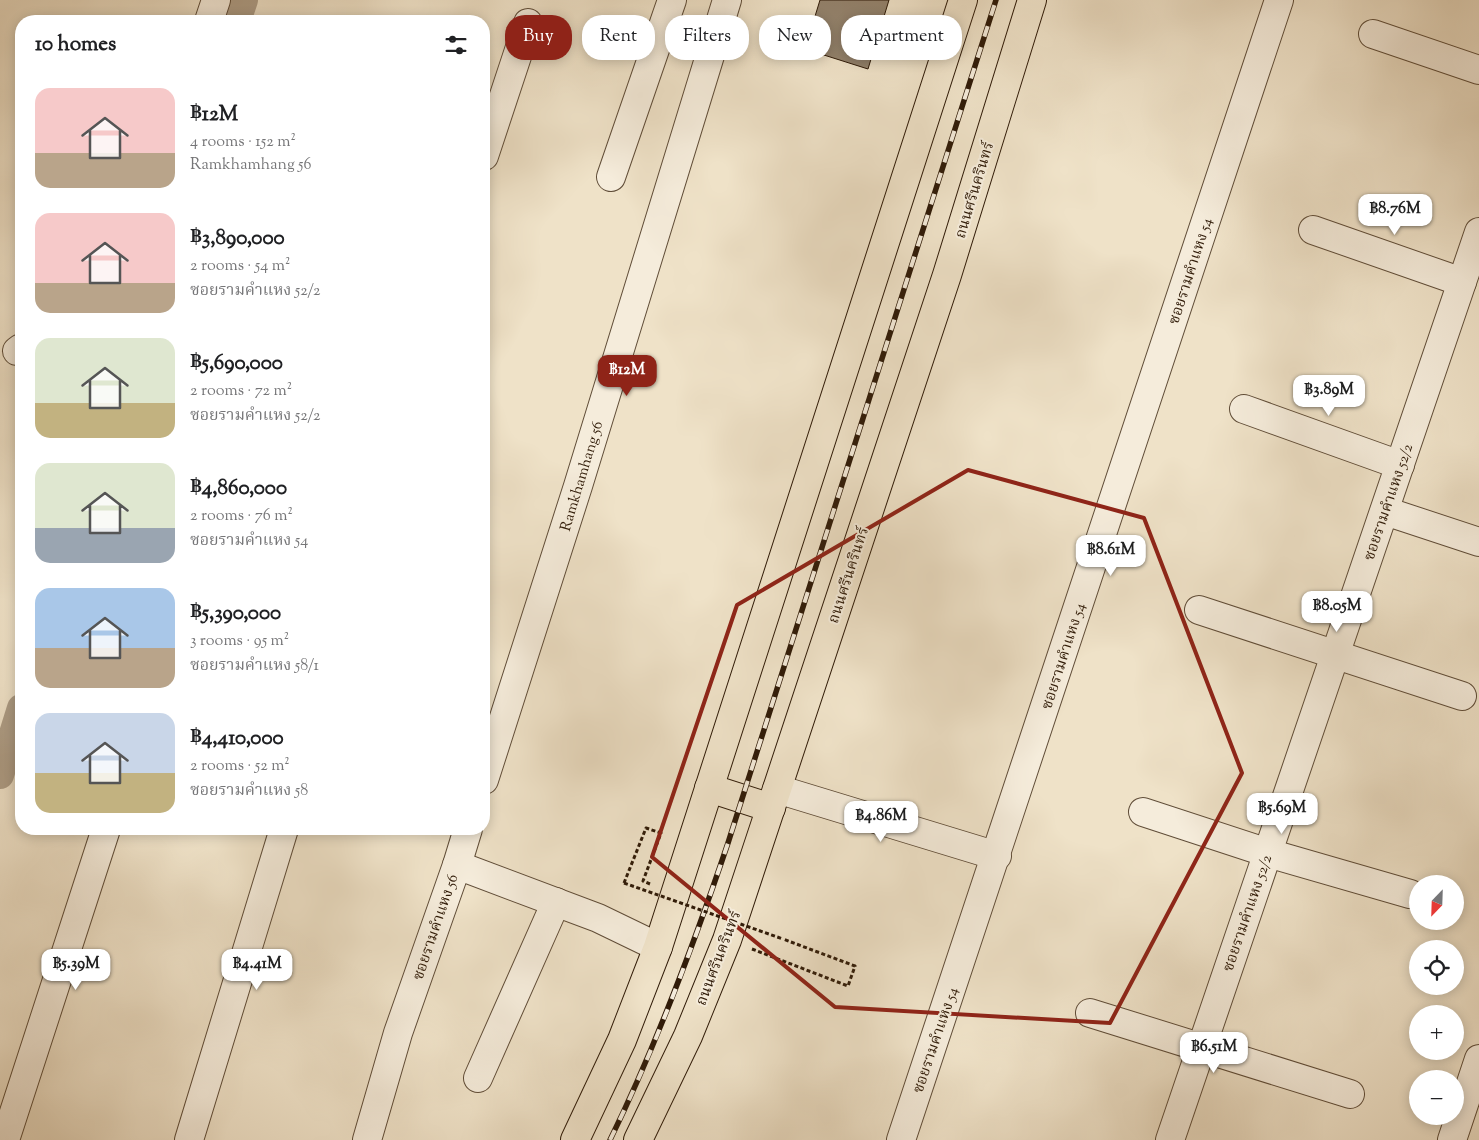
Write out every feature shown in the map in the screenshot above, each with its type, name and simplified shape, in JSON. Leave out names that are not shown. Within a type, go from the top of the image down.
[{"type":"main road","points":[[575,1140],[622,1040],[658,947],[963,0]]},
{"type":"main road","name":"ถนนศรีนครินทร์","points":[[638,1140],[688,1036],[727,940],[948,275],[1032,0]]},
{"type":"main road","points":[[709,788],[774,799]]},
{"type":"street","points":[[211,15],[216,0]]},
{"type":"street","points":[[610,177],[672,0]]},
{"type":"street","name":"Ramkhamhang 56","points":[[490,761],[581,477],[727,0]]},
{"type":"street","name":"ซอยรามคำแหง 54","points":[[902,1140],[1279,0]]},
{"type":"street","points":[[1373,34],[1479,70]]},
{"type":"street","points":[[490,138],[516,60]]},
{"type":"street","points":[[1313,230],[1462,282]]},
{"type":"street","name":"ซอยรามคำแหง 52/2","points":[[1170,1140],[1479,232]]},
{"type":"street","points":[[1244,409],[1400,465]]},
{"type":"street","points":[[1385,510],[1479,542]]},
{"type":"street","points":[[1199,610],[1462,696]]},
{"type":"street","points":[[774,799],[997,856]]},
{"type":"street","points":[[1143,812],[1268,853],[1409,894]]},
{"type":"street","points":[[5,1140],[104,835]]},
{"type":"street","points":[[189,1140],[282,835]]},
{"type":"street","points":[[457,865],[466,835]]},
{"type":"street","name":"ซอยรามคำแหง 56","points":[[367,1140],[398,1033],[457,865],[598,918],[658,947]]},
{"type":"street","points":[[478,1078],[556,902]]},
{"type":"street","points":[[1090,1013],[1350,1094]]},
{"type":"street","points":[[1452,1140],[1479,1059]]},
{"type":"path","points":[[643,881],[661,833],[646,828],[624,883],[855,966],[848,986],[727,940]]},
{"type":"highlighted area","points":[[968,470],[1144,518],[1242,773],[1110,1023],[835,1007],[652,857],[737,605]]},
{"type":"building","points":[[820,0],[889,0],[884,15],[841,15],[841,60],[871,60],[868,69],[831,57],[831,15],[815,15]]},
{"type":"waterway","points":[[239,15],[244,0]]},
{"type":"waterway","points":[[0,775],[15,727]]},
{"type":"railway","points":[[610,1140],[674,993],[728,843],[996,0]]}]
